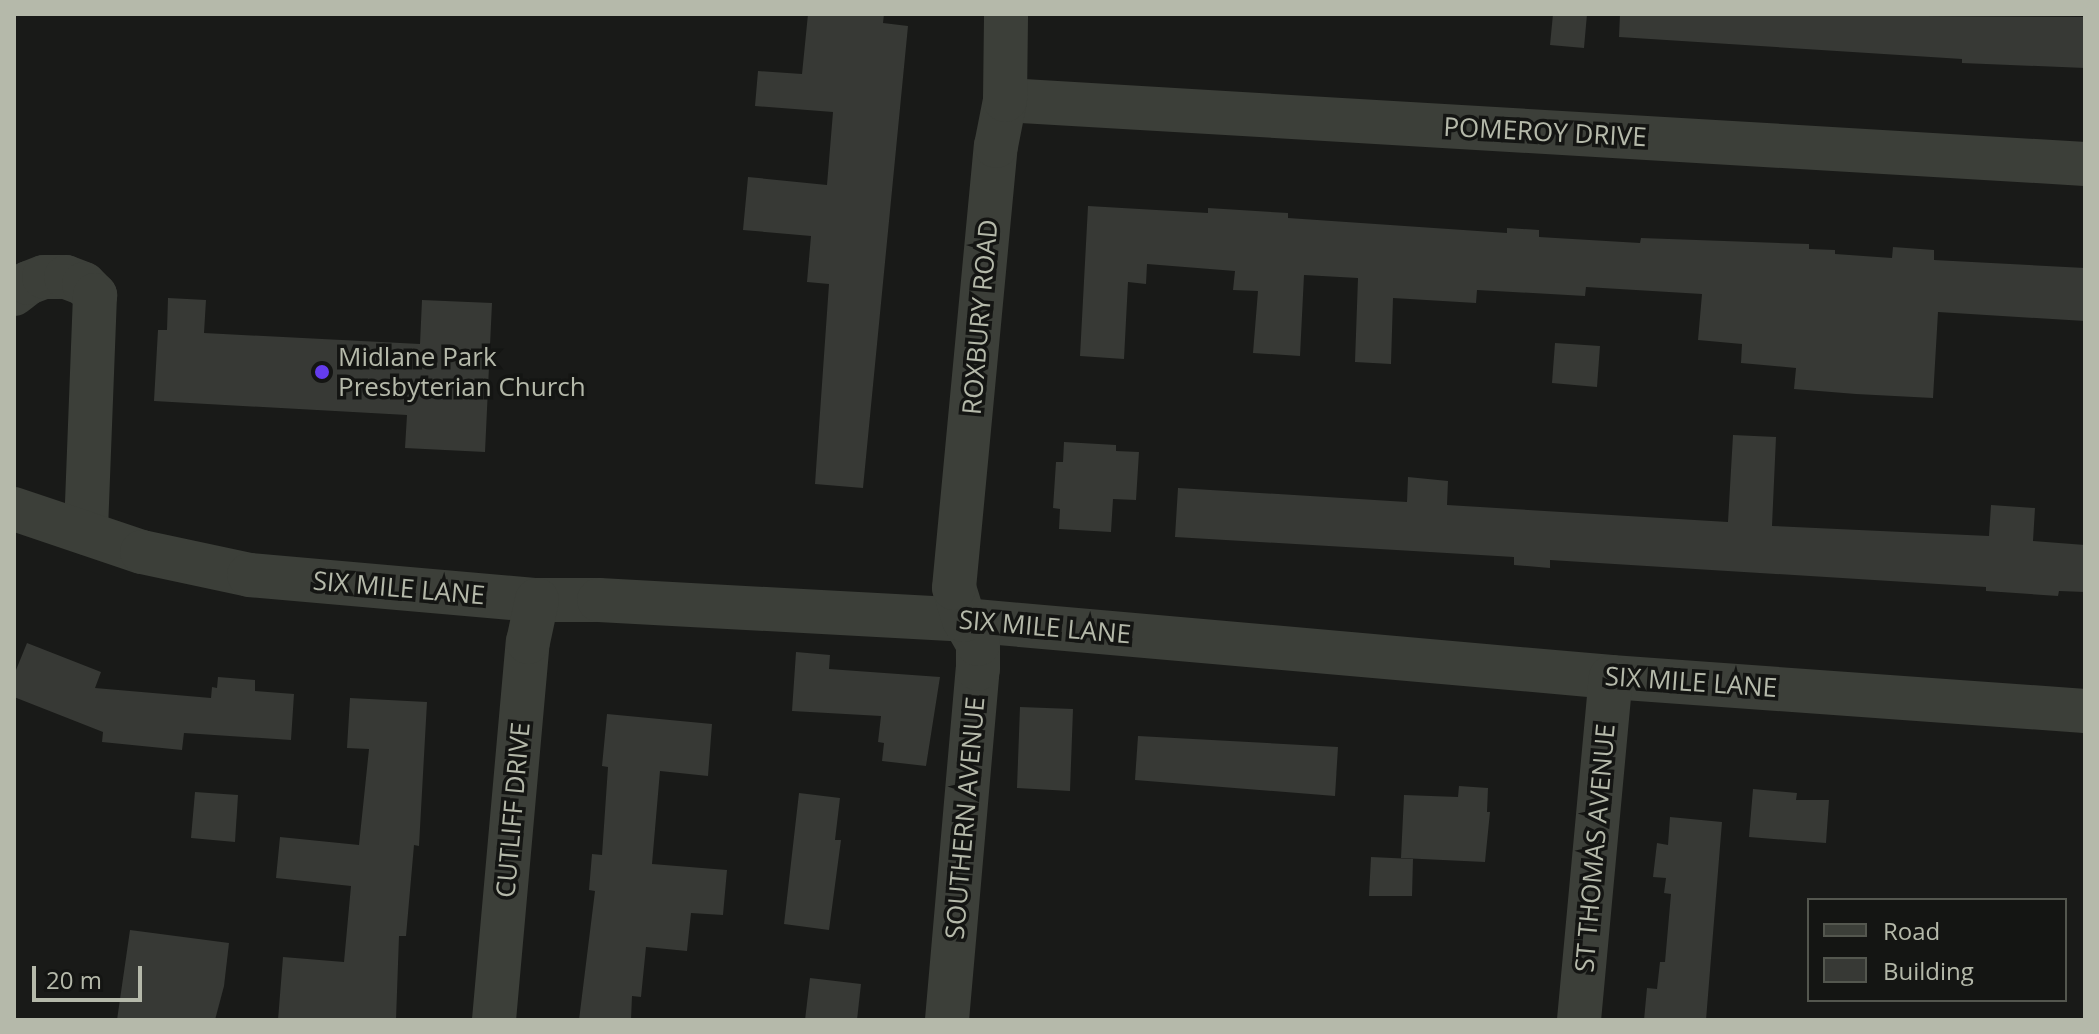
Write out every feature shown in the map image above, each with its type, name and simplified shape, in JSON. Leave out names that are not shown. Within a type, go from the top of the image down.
[{"type":"street","name":"ROXBURY ROAD","points":[[964,620],[954,588],[996,146],[1005,100],[1006,14]]},
{"type":"street","name":"POMEROY DRIVE","points":[[1005,100],[2085,164]]},
{"type":"street","points":[[14,294],[28,283],[44,277],[66,277],[84,284],[95,295],[86,533]]},
{"type":"street","name":"SIX MILE LANE","points":[[14,509],[142,552],[249,575],[537,600],[599,600],[964,620],[1611,677],[2085,711]]},
{"type":"street","name":"CUTLIFF DRIVE","points":[[494,1020],[528,642],[537,600]]},
{"type":"street","name":"SOUTHERN AVENUE","points":[[947,1020],[978,669],[978,644],[964,620]]},
{"type":"street","name":"ST THOMAS AVENUE","points":[[1579,1020],[1611,677]]},
{"type":"building","points":[[808,14],[884,14],[883,23],[908,26],[863,488],[815,484],[829,284],[807,282],[811,236],[743,230],[748,177],[827,185],[833,112],[755,106],[758,71],[802,74]]},
{"type":"building","points":[[1553,14],[1587,14],[1584,48],[1550,45]]},
{"type":"building","points":[[1620,14],[2085,17],[2085,68],[1962,63],[1962,59],[1619,37]]},
{"type":"building","points":[[1088,206],[1208,213],[1208,208],[1288,213],[1288,218],[1507,233],[1507,228],[1539,230],[1539,237],[1640,243],[1641,238],[1809,244],[1809,249],[1835,250],[1835,254],[1892,258],[1893,247],[1934,250],[1934,260],[2085,268],[2085,321],[1938,312],[1933,398],[1856,394],[1794,389],[1796,368],[1741,363],[1742,344],[1698,340],[1702,294],[1586,287],[1585,296],[1477,290],[1476,303],[1393,298],[1391,364],[1355,362],[1358,278],[1304,275],[1300,356],[1253,353],[1258,291],[1233,290],[1235,271],[1147,264],[1146,284],[1128,282],[1124,359],[1080,356]]},
{"type":"building","name":"Midlane Park Presbyterian Church","points":[[168,298],[206,300],[204,333],[420,344],[422,300],[492,303],[485,452],[405,448],[407,415],[154,401],[158,330],[167,330]]},
{"type":"building","points":[[1555,343],[1600,346],[1597,387],[1552,383]]},
{"type":"building","points":[[1733,435],[1776,437],[1772,526],[1989,536],[1991,505],[2035,508],[2033,541],[2085,545],[2085,592],[2059,591],[2058,596],[1986,591],[1986,587],[1550,560],[1550,568],[1514,565],[1514,557],[1175,537],[1178,488],[1407,502],[1408,477],[1448,481],[1447,505],[1728,522]]},
{"type":"building","points":[[1064,442],[1116,445],[1116,451],[1139,452],[1136,500],[1113,499],[1111,532],[1059,529],[1060,509],[1053,508],[1056,462],[1063,462]]},
{"type":"building","points":[[27,643],[101,672],[95,688],[211,698],[212,687],[217,688],[218,677],[255,680],[255,691],[294,694],[291,740],[184,733],[182,750],[102,742],[103,732],[14,697],[14,675]]},
{"type":"building","points":[[796,652],[830,655],[829,669],[940,677],[926,766],[882,761],[884,743],[878,742],[881,716],[792,711]]},
{"type":"building","points":[[350,698],[427,702],[419,846],[414,845],[406,936],[399,936],[396,1020],[278,1020],[283,957],[344,962],[351,886],[276,878],[280,837],[359,845],[369,749],[347,748]]},
{"type":"building","points":[[1020,707],[1073,709],[1070,791],[1017,788]]},
{"type":"building","points":[[607,714],[712,724],[708,776],[660,771],[652,864],[727,870],[723,915],[691,913],[687,951],[646,947],[641,997],[632,996],[631,1020],[579,1020],[595,891],[589,890],[592,854],[602,855],[608,767],[602,766]]},
{"type":"building","points":[[1138,736],[1338,747],[1335,796],[1135,780]]},
{"type":"building","points":[[1459,786],[1488,788],[1487,812],[1490,812],[1485,862],[1401,858],[1404,795],[1458,797]]},
{"type":"building","points":[[1753,789],[1797,793],[1796,800],[1829,800],[1826,843],[1749,837]]},
{"type":"building","points":[[195,792],[238,795],[235,842],[191,838]]},
{"type":"building","points":[[799,793],[840,798],[835,840],[841,840],[829,930],[784,924]]},
{"type":"building","points":[[1670,817],[1722,822],[1706,1020],[1644,1020],[1647,988],[1657,989],[1660,962],[1665,962],[1671,894],[1664,893],[1666,878],[1653,877],[1657,843],[1668,845]]},
{"type":"building","points":[[1371,857],[1413,859],[1412,896],[1369,896]]},
{"type":"building","points":[[130,930],[229,943],[224,986],[215,1020],[117,1020]]},
{"type":"building","points":[[810,978],[861,984],[857,1020],[805,1020]]},
{"type":"place","name":"Midlane Park Presbyterian Church","points":[[322,372]]}]
